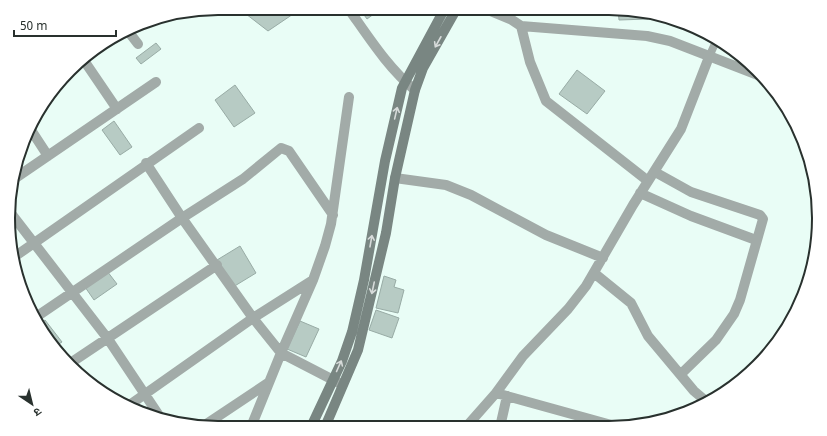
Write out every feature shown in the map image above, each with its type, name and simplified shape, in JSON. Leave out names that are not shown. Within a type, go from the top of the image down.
[{"type":"street","points":[[353,15],[379,51],[405,82],[415,90]]},
{"type":"street","points":[[314,421],[342,361],[359,304],[385,161],[400,97],[405,82],[441,15]]},
{"type":"street","points":[[329,421],[358,350],[386,233],[395,178],[415,90],[423,68],[453,15]]},
{"type":"street","points":[[500,15],[521,26],[622,32],[670,41],[751,73]]},
{"type":"street","points":[[521,26],[530,62],[546,101],[648,181]]},
{"type":"street","points":[[131,35],[138,44]]},
{"type":"street","points":[[471,421],[496,393],[523,356],[575,300],[594,273],[640,193],[655,172],[681,129],[709,57]]},
{"type":"street","points":[[86,63],[117,109]]},
{"type":"street","points":[[20,175],[156,82]]},
{"type":"street","points":[[253,421],[268,383],[313,280],[325,246],[333,214],[349,97]]},
{"type":"street","points":[[18,254],[146,163],[199,128]]},
{"type":"street","points":[[33,134],[48,156]]},
{"type":"street","points":[[40,315],[182,218],[243,179],[281,148],[289,151],[333,214]]},
{"type":"street","points":[[146,163],[182,218],[252,318],[281,353],[344,386]]},
{"type":"street","points":[[655,172],[681,188],[760,215],[763,219],[740,300],[734,314],[716,340],[680,374]]},
{"type":"street","points":[[395,178],[446,185],[472,195],[546,235],[603,258]]},
{"type":"street","points":[[640,193],[691,216],[756,240]]},
{"type":"street","points":[[15,218],[108,339],[156,411]]},
{"type":"street","points":[[73,361],[216,265]]},
{"type":"street","points":[[594,273],[632,303],[648,336],[694,391],[702,398]]},
{"type":"street","points":[[133,402],[252,318],[313,280]]},
{"type":"street","points":[[211,421],[268,383]]},
{"type":"street","points":[[496,393],[597,421]]},
{"type":"street","points":[[501,421],[507,396]]},
{"type":"lane","points":[[709,57],[715,44]]},
{"type":"building","points":[[247,15],[292,15],[268,31]]},
{"type":"building","points":[[364,15],[372,15],[367,19]]},
{"type":"building","points":[[619,15],[648,19],[648,19],[619,20]]},
{"type":"building","points":[[156,43],[161,49],[141,64],[136,58]]},
{"type":"building","points":[[577,70],[605,91],[587,114],[559,94]]},
{"type":"building","points":[[235,85],[255,113],[234,127],[215,100]]},
{"type":"building","points":[[114,121],[132,147],[120,155],[102,130]]},
{"type":"building","points":[[240,246],[256,273],[233,287],[217,260]]},
{"type":"building","points":[[107,271],[117,284],[94,300],[85,287]]},
{"type":"building","points":[[384,276],[396,280],[394,287],[404,290],[398,313],[376,308]]},
{"type":"building","points":[[376,310],[399,318],[392,338],[369,330]]},
{"type":"building","points":[[45,320],[62,342],[59,344],[43,322]]},
{"type":"building","points":[[300,321],[319,329],[306,357],[287,349]]}]
